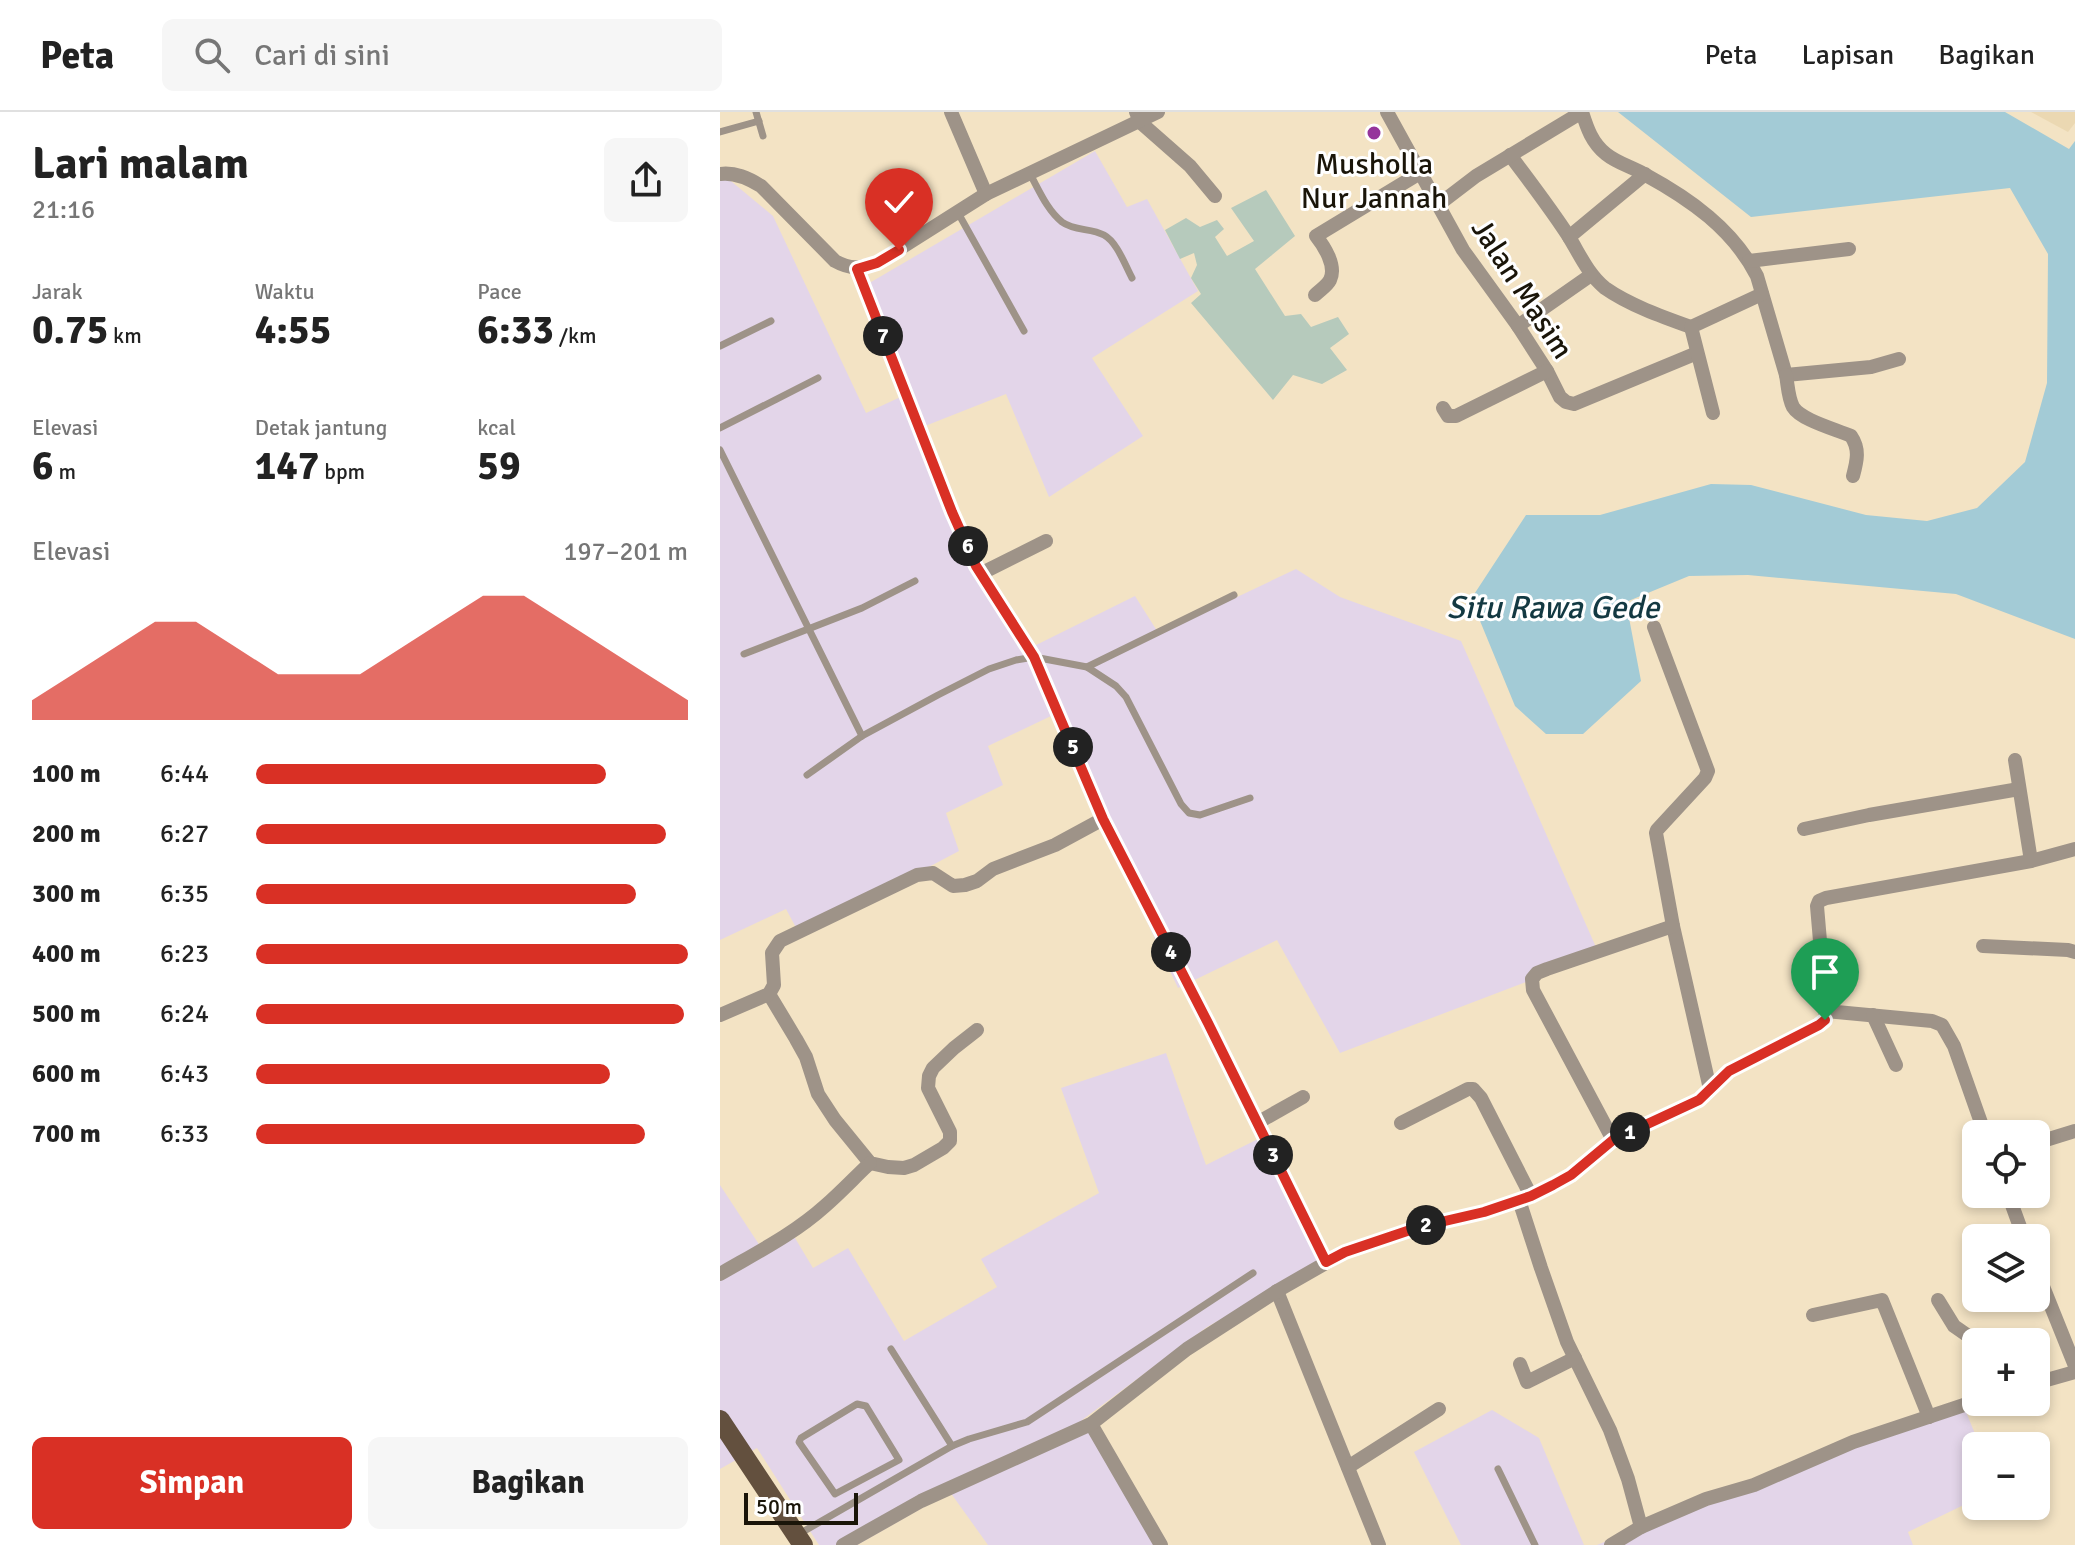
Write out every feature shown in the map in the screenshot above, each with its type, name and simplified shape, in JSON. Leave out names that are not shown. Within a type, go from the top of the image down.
[{"type":"main road","points":[[720,1420],[799,1540]]},
{"type":"street","points":[[951,112],[986,194]]},
{"type":"street","points":[[720,174],[748,178],[761,186],[835,261],[857,269],[877,263],[1028,170],[1138,117],[1158,112]]},
{"type":"street","name":"Jalan Masim","points":[[1387,112],[1463,250],[1518,326],[1560,397],[1566,402],[1574,404],[1697,353]]},
{"type":"street","points":[[1438,205],[1476,176],[1582,112],[1589,133],[1607,155],[1645,174],[1697,207],[1729,235],[1749,261],[1786,375],[1789,398],[1802,416],[1851,436],[1858,448],[1853,476]]},
{"type":"street","points":[[1138,117],[1190,166],[1215,196]]},
{"type":"street","points":[[1510,155],[1569,237],[1591,275],[1616,294],[1659,316],[1691,327],[1762,294]]},
{"type":"street","points":[[1315,295],[1328,283],[1332,272],[1327,251],[1316,236],[1420,173]]},
{"type":"street","points":[[1569,237],[1645,174]]},
{"type":"street","points":[[1749,261],[1849,249]]},
{"type":"street","points":[[857,269],[952,512],[982,573],[1034,657],[1103,819],[1326,1262]]},
{"type":"street","points":[[1518,326],[1591,275]]},
{"type":"street","points":[[1691,327],[1713,413]]},
{"type":"street","points":[[1786,375],[1871,367],[1899,359]]},
{"type":"street","points":[[1443,408],[1448,416],[1456,416],[1547,371]]},
{"type":"street","points":[[982,573],[1046,541]]},
{"type":"street","points":[[1654,627],[1708,771],[1657,830],[1673,926],[1710,1089]]},
{"type":"street","points":[[2015,760],[2031,861]]},
{"type":"street","points":[[1804,829],[2019,789]]},
{"type":"street","points":[[720,1015],[769,994],[774,985],[772,953],[780,941],[917,875],[933,873],[953,886],[977,881],[993,869],[1055,845],[1103,819]]},
{"type":"street","points":[[843,1545],[921,1501],[1091,1424],[1187,1349],[1326,1262],[1345,1252],[1419,1227],[1484,1212],[1525,1198],[1571,1175],[1613,1140],[1699,1100],[1729,1071],[1819,1025],[1825,1020],[1826,1011],[1819,901],[2031,861],[2075,849]]},
{"type":"street","points":[[1613,1140],[1533,990],[1532,979],[1547,969],[1673,926]]},
{"type":"street","points":[[1983,946],[2075,952]]},
{"type":"street","points":[[769,994],[806,1057],[818,1094],[835,1120],[870,1163],[888,1167],[914,1165],[950,1141],[950,1132],[928,1088],[929,1076],[933,1068],[977,1030]]},
{"type":"street","points":[[1826,1011],[1932,1021],[1942,1025],[1954,1046],[1980,1120]]},
{"type":"street","points":[[1873,1015],[1896,1065]]},
{"type":"street","points":[[1401,1123],[1468,1089],[1473,1089],[1481,1098],[1525,1198],[1546,1283],[1567,1342],[1610,1430],[1641,1527]]},
{"type":"street","points":[[1257,1123],[1303,1097]]},
{"type":"street","points":[[2050,1139],[2075,1131]]},
{"type":"street","points":[[720,1274],[805,1222],[870,1163]]},
{"type":"street","points":[[1277,1291],[1379,1545]]},
{"type":"street","points":[[1813,1315],[1882,1300],[1929,1417]]},
{"type":"street","points":[[1938,1300],[1954,1326],[1962,1332]]},
{"type":"street","points":[[2050,1305],[2075,1369],[2050,1378]]},
{"type":"street","points":[[1520,1364],[1527,1382],[1575,1358]]},
{"type":"street","points":[[1612,1545],[1641,1527],[1706,1499],[1754,1485],[1853,1442],[1962,1406]]},
{"type":"street","points":[[1348,1467],[1439,1409]]},
{"type":"street","points":[[1091,1424],[1161,1545]]},
{"type":"lane","points":[[720,132],[758,116],[763,136]]},
{"type":"lane","points":[[1028,170],[1059,219],[1069,227],[1104,235],[1132,278]]},
{"type":"lane","points":[[957,211],[1024,331]]},
{"type":"lane","points":[[720,346],[771,321]]},
{"type":"lane","points":[[720,428],[818,378]]},
{"type":"lane","points":[[720,450],[862,736]]},
{"type":"lane","points":[[744,654],[862,608],[915,581]]},
{"type":"lane","points":[[1087,667],[1234,595]]},
{"type":"lane","points":[[807,775],[862,736],[989,669],[1034,657],[1087,667],[1116,686],[1126,697],[1181,804],[1189,813],[1200,815],[1250,798]]},
{"type":"lane","points":[[799,1540],[952,1446],[1027,1422],[1253,1273]]},
{"type":"lane","points":[[891,1349],[952,1446]]},
{"type":"lane","points":[[857,1404],[866,1406],[899,1459],[897,1463],[867,1477],[835,1494],[799,1442],[801,1438],[857,1404]]},
{"type":"lane","points":[[1498,1469],[1535,1545]]},
{"type":"lane","points":[[867,1477],[876,1491]]},
{"type":"shaded area","points":[[2031,112],[2075,112],[2075,123],[2068,132]]},
{"type":"shaded area","points":[[1095,151],[1127,207],[1147,199],[1198,291],[1092,358],[1143,436],[1049,497],[1006,394],[920,428],[972,562],[1024,651],[1135,596],[1159,634],[1296,569],[1340,597],[1461,641],[1599,954],[1340,1053],[1277,940],[1178,988],[1051,716],[988,746],[1003,785],[946,813],[959,851],[800,935],[786,909],[720,940],[720,178],[726,177],[773,216],[866,413],[907,394],[866,285]]},
{"type":"shaded area","points":[[1166,1053],[1206,1165],[1260,1138],[1328,1260],[1207,1327],[1082,1420],[1161,1545],[988,1545],[950,1492],[857,1545],[819,1545],[757,1448],[720,1469],[720,1185],[762,1249],[792,1233],[813,1268],[848,1248],[904,1341],[997,1287],[981,1259],[1099,1193],[1061,1088]]},
{"type":"shaded area","points":[[1962,1408],[1962,1416],[1968,1416],[1974,1432],[1962,1432],[1962,1506],[1908,1532],[1913,1545],[1597,1545],[1847,1439]]},
{"type":"shaded area","points":[[1492,1410],[1539,1438],[1584,1545],[1461,1545],[1414,1452]]},
{"type":"green space","points":[[1266,190],[1295,236],[1255,269],[1285,316],[1301,314],[1311,327],[1338,317],[1349,334],[1330,348],[1347,370],[1322,384],[1293,375],[1273,400],[1191,303],[1201,294],[1191,278],[1197,265],[1194,253],[1180,259],[1165,230],[1186,218],[1200,227],[1217,220],[1224,229],[1215,237],[1227,256],[1254,241],[1231,208]]},
{"type":"water","name":"Situ Rawa Gede","points":[[1618,112],[2005,112],[2069,149],[2075,141],[2075,639],[1956,594],[1748,575],[1689,576],[1626,602],[1641,681],[1583,734],[1546,734],[1515,706],[1471,599],[1526,515],[1600,515],[1711,484],[1751,485],[1866,515],[1927,521],[1977,508],[2025,462],[2047,383],[2048,254],[2010,188],[1751,217]]},
{"type":"place","name":"Musholla Nur Jannah","points":[[1374,133]]},
{"type":"route","points":[[899,250],[877,263],[857,269],[952,512],[976,566],[1034,657],[1103,819],[1326,1262],[1345,1252],[1419,1227],[1484,1212],[1531,1196],[1571,1175],[1613,1140],[1699,1100],[1729,1071],[1825,1020]]}]
